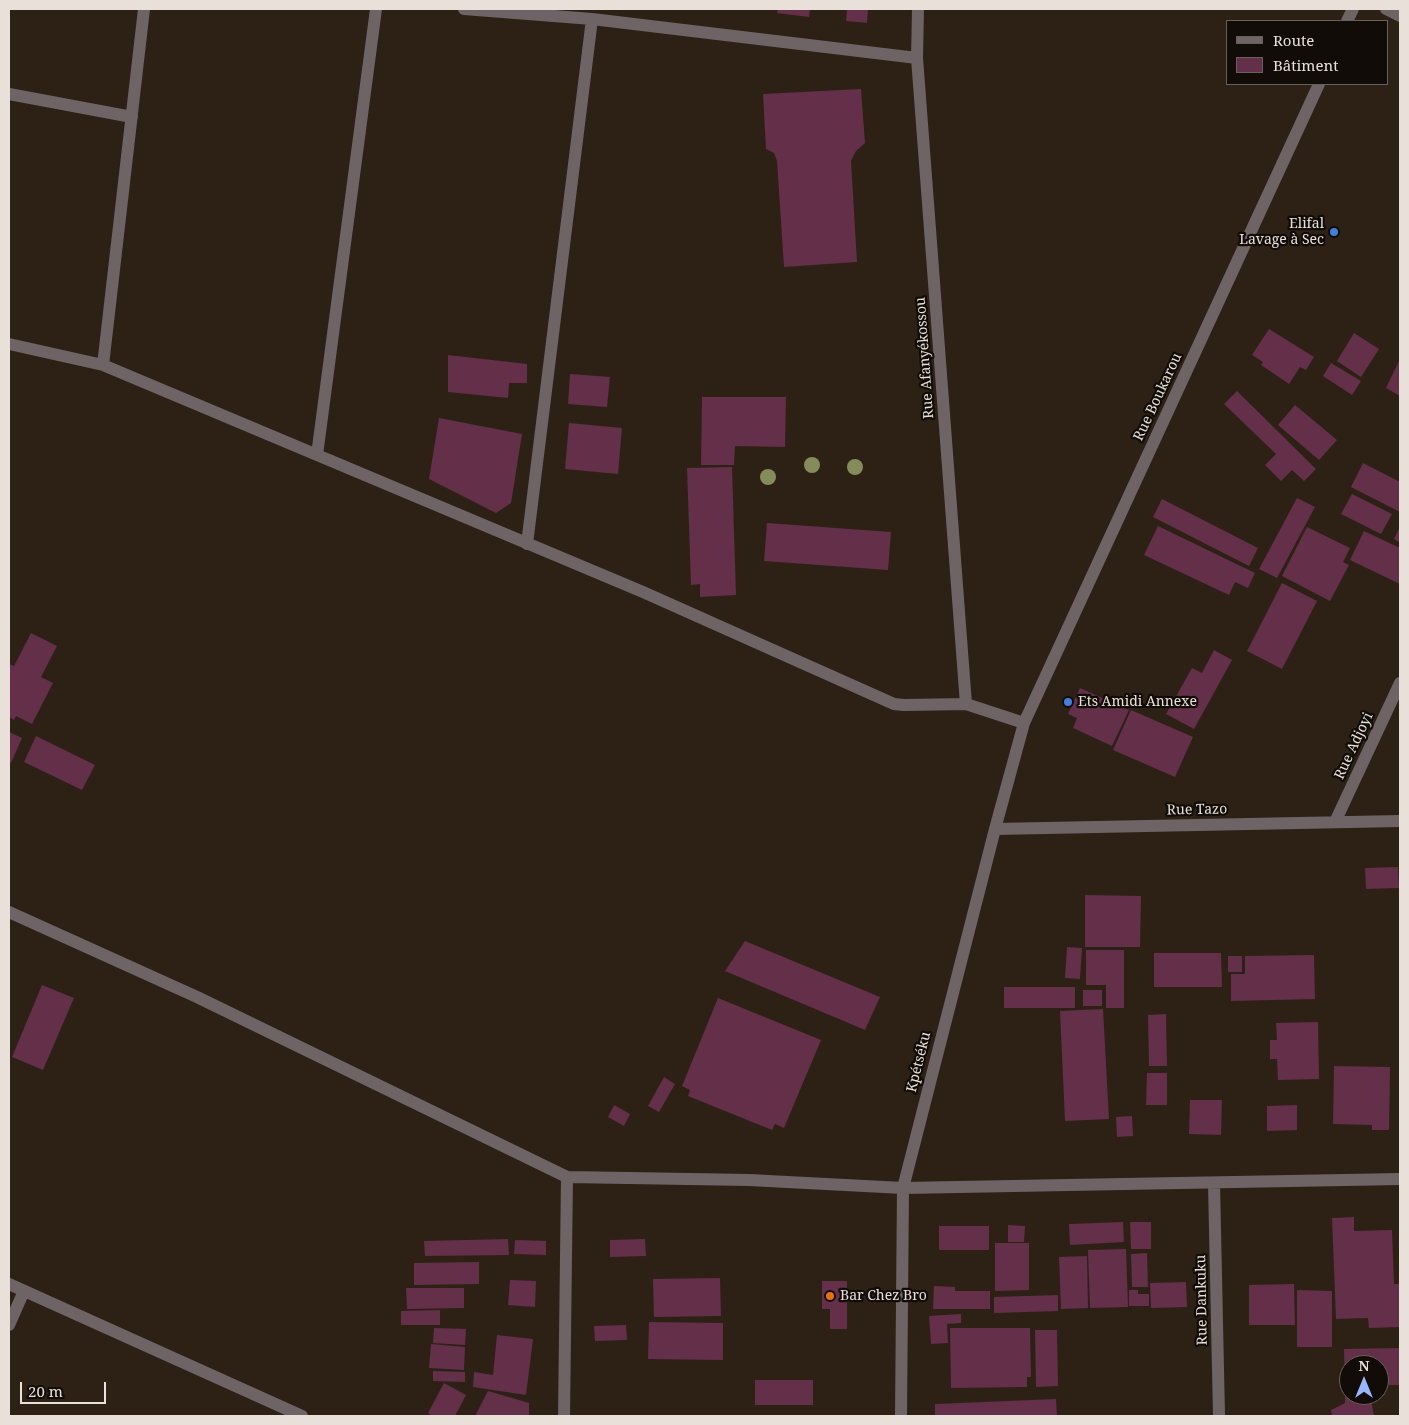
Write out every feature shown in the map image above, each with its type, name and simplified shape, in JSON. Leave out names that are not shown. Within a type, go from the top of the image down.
[{"type":"street","points":[[103,365],[144,9]]},
{"type":"street","points":[[317,455],[376,9]]},
{"type":"street","points":[[464,9],[592,19],[917,58]]},
{"type":"street","name":"Rue Afanyékossou","points":[[918,9],[917,58],[966,704]]},
{"type":"street","points":[[1386,9],[1400,16]]},
{"type":"street","points":[[527,544],[592,19]]},
{"type":"street","name":"Rue Boukarou","points":[[1024,723],[1319,85]]},
{"type":"street","points":[[9,94],[132,117]]},
{"type":"street","points":[[9,344],[103,365],[643,592],[894,704],[966,704],[1024,723]]},
{"type":"street","name":"Rue Adjoyi","points":[[1335,822],[1400,682]]},
{"type":"street","name":"Kpétséku","points":[[901,1416],[902,1188],[1024,723]]},
{"type":"street","name":"Rue Tazo","points":[[995,829],[1400,820]]},
{"type":"street","points":[[9,912],[197,998],[567,1178],[749,1180],[902,1188],[1400,1179]]},
{"type":"street","points":[[564,1416],[567,1178]]},
{"type":"street","name":"Rue Dankuku","points":[[1214,1183],[1219,1416]]},
{"type":"street","points":[[9,1284],[302,1416]]},
{"type":"street","points":[[9,1325],[24,1291]]},
{"type":"building","points":[[778,9],[810,9],[809,17],[777,13]]},
{"type":"building","points":[[847,9],[868,9],[867,23],[846,21]]},
{"type":"building","points":[[861,89],[865,143],[856,151],[851,161],[857,262],[784,267],[777,161],[774,153],[766,149],[763,94]]},
{"type":"building","points":[[1269,329],[1314,357],[1306,370],[1300,367],[1289,384],[1261,365],[1263,362],[1252,355]]},
{"type":"building","points":[[1354,333],[1379,349],[1361,377],[1337,361]]},
{"type":"building","points":[[448,355],[527,364],[527,383],[509,383],[508,398],[448,392]]},
{"type":"building","points":[[1400,359],[1400,396],[1386,388]]},
{"type":"building","points":[[1331,363],[1361,381],[1352,395],[1323,376]]},
{"type":"building","points":[[570,374],[610,377],[607,407],[568,404]]},
{"type":"building","points":[[1237,391],[1316,469],[1304,481],[1292,470],[1281,481],[1265,465],[1276,454],[1224,404]]},
{"type":"building","points":[[702,397],[786,397],[785,447],[735,446],[734,465],[701,465]]},
{"type":"building","points":[[1295,405],[1337,440],[1319,460],[1278,425]]},
{"type":"building","points":[[439,418],[522,434],[511,503],[496,513],[429,479]]},
{"type":"building","points":[[569,423],[622,428],[618,474],[565,469]]},
{"type":"building","points":[[1363,463],[1400,482],[1400,512],[1351,487]]},
{"type":"building","points":[[732,467],[736,595],[700,597],[700,584],[691,585],[687,468]]},
{"type":"building","points":[[1352,494],[1392,514],[1381,534],[1341,514]]},
{"type":"building","points":[[1297,498],[1315,507],[1277,578],[1259,569]]},
{"type":"building","points":[[1162,499],[1258,548],[1249,566],[1153,517]]},
{"type":"building","points":[[767,523],[891,532],[888,570],[764,561]]},
{"type":"building","points":[[1158,526],[1255,573],[1248,588],[1235,582],[1229,595],[1144,555]]},
{"type":"building","points":[[1307,527],[1350,548],[1343,562],[1349,565],[1330,601],[1282,576]]},
{"type":"building","points":[[1400,527],[1400,543],[1394,539]]},
{"type":"building","points":[[1364,531],[1400,548],[1400,584],[1350,560]]},
{"type":"building","points":[[1282,583],[1317,601],[1282,669],[1247,651]]},
{"type":"building","points":[[31,633],[57,646],[41,677],[53,683],[32,724],[16,716],[14,720],[9,717],[9,664],[14,666]]},
{"type":"building","points":[[1214,650],[1232,660],[1194,729],[1166,714],[1192,668],[1202,673]]},
{"type":"building","points":[[1080,688],[1129,710],[1112,746],[1073,728],[1077,718],[1068,714]]},
{"type":"building","points":[[1131,710],[1193,737],[1175,777],[1113,750]]},
{"type":"building","points":[[9,732],[22,738],[11,763],[9,762]]},
{"type":"building","points":[[36,736],[95,765],[82,790],[24,762]]},
{"type":"building","points":[[1398,867],[1399,888],[1366,889],[1365,868]]},
{"type":"building","points":[[1085,895],[1141,896],[1140,947],[1085,947]]},
{"type":"building","points":[[745,941],[880,997],[865,1030],[725,971]]},
{"type":"building","points":[[1067,947],[1082,948],[1080,979],[1065,978]]},
{"type":"building","points":[[1086,950],[1124,950],[1124,1008],[1106,1008],[1106,985],[1086,985]]},
{"type":"building","points":[[1154,953],[1221,953],[1222,987],[1154,987]]},
{"type":"building","points":[[1314,955],[1315,999],[1231,1001],[1231,974],[1245,974],[1245,956]]},
{"type":"building","points":[[1228,956],[1242,956],[1242,972],[1228,972]]},
{"type":"building","points":[[42,985],[74,998],[43,1070],[12,1057]]},
{"type":"building","points":[[1004,987],[1075,987],[1075,1008],[1004,1008]]},
{"type":"building","points":[[1083,990],[1102,990],[1102,1006],[1083,1006]]},
{"type":"building","points":[[718,998],[821,1040],[784,1128],[775,1124],[772,1130],[688,1096],[690,1090],[682,1086]]},
{"type":"building","points":[[1103,1009],[1109,1119],[1065,1121],[1060,1011]]},
{"type":"building","points":[[1166,1014],[1167,1066],[1149,1066],[1148,1015]]},
{"type":"building","points":[[1318,1022],[1319,1079],[1278,1080],[1277,1059],[1270,1059],[1270,1040],[1277,1040],[1276,1023]]},
{"type":"building","points":[[1334,1066],[1390,1067],[1389,1130],[1372,1130],[1372,1125],[1333,1124]]},
{"type":"building","points":[[1147,1073],[1167,1073],[1167,1105],[1146,1105]]},
{"type":"building","points":[[664,1077],[675,1084],[659,1112],[648,1106]]},
{"type":"building","points":[[1190,1100],[1222,1100],[1221,1135],[1189,1134]]},
{"type":"building","points":[[614,1105],[630,1114],[624,1126],[608,1117]]},
{"type":"building","points":[[1297,1105],[1297,1130],[1267,1131],[1267,1106]]},
{"type":"building","points":[[1132,1116],[1133,1136],[1117,1137],[1116,1117]]},
{"type":"building","points":[[1354,1217],[1354,1231],[1392,1230],[1394,1284],[1400,1284],[1400,1327],[1369,1328],[1368,1318],[1336,1319],[1332,1218]]},
{"type":"building","points":[[1123,1222],[1124,1242],[1070,1245],[1069,1224]]},
{"type":"building","points":[[1130,1222],[1151,1222],[1151,1249],[1131,1249]]},
{"type":"building","points":[[1008,1225],[1025,1226],[1024,1242],[1008,1242]]},
{"type":"building","points":[[939,1226],[989,1226],[989,1250],[939,1250]]},
{"type":"building","points":[[508,1239],[509,1255],[425,1256],[424,1241]]},
{"type":"building","points":[[645,1239],[646,1256],[610,1257],[610,1240]]},
{"type":"building","points":[[515,1240],[546,1241],[546,1255],[514,1254]]},
{"type":"building","points":[[995,1243],[1029,1243],[1029,1290],[995,1291]]},
{"type":"building","points":[[1126,1249],[1128,1307],[1090,1308],[1088,1250]]},
{"type":"building","points":[[1147,1253],[1148,1287],[1132,1287],[1131,1254]]},
{"type":"building","points":[[1087,1256],[1088,1308],[1061,1309],[1059,1257]]},
{"type":"building","points":[[479,1262],[479,1284],[414,1285],[414,1263]]},
{"type":"building","points":[[720,1278],[721,1316],[654,1317],[653,1279]]},
{"type":"building","points":[[510,1280],[536,1281],[535,1307],[508,1305]]},
{"type":"building","points":[[822,1281],[847,1281],[847,1329],[830,1329],[830,1309],[822,1309]]},
{"type":"building","points":[[1186,1282],[1187,1307],[1151,1308],[1150,1283]]},
{"type":"building","points":[[1294,1284],[1295,1325],[1249,1325],[1249,1285]]},
{"type":"building","points":[[934,1286],[955,1287],[955,1291],[990,1291],[990,1309],[933,1309]]},
{"type":"building","points":[[406,1288],[464,1288],[464,1308],[407,1309]]},
{"type":"building","points":[[1129,1290],[1138,1290],[1138,1294],[1149,1294],[1149,1306],[1129,1306]]},
{"type":"building","points":[[1297,1290],[1332,1291],[1332,1347],[1297,1347]]},
{"type":"building","points":[[1058,1295],[1058,1311],[994,1313],[994,1297]]},
{"type":"building","points":[[440,1310],[440,1325],[401,1325],[401,1311]]},
{"type":"building","points":[[961,1314],[961,1323],[947,1324],[948,1343],[931,1344],[929,1316]]},
{"type":"building","points":[[649,1322],[723,1323],[723,1360],[648,1359]]},
{"type":"building","points":[[626,1325],[627,1340],[595,1341],[594,1326]]},
{"type":"building","points":[[434,1328],[466,1329],[465,1345],[433,1343]]},
{"type":"building","points":[[950,1328],[1030,1328],[1031,1377],[1027,1377],[1027,1387],[951,1388]]},
{"type":"building","points":[[1035,1330],[1057,1330],[1058,1386],[1036,1387]]},
{"type":"building","points":[[497,1335],[533,1339],[526,1395],[473,1387],[474,1372],[493,1375]]},
{"type":"building","points":[[431,1344],[465,1347],[464,1370],[429,1368]]},
{"type":"building","points":[[1400,1348],[1400,1385],[1389,1385],[1389,1355],[1344,1355],[1344,1349]]},
{"type":"building","points":[[433,1371],[465,1372],[465,1382],[433,1381]]},
{"type":"building","points":[[755,1380],[813,1380],[813,1405],[755,1405]]},
{"type":"building","points":[[444,1383],[466,1395],[455,1416],[431,1416],[428,1413]]},
{"type":"building","points":[[488,1391],[529,1403],[529,1416],[475,1416]]},
{"type":"building","points":[[1056,1399],[1057,1416],[935,1416],[935,1404]]},
{"type":"building","points":[[1341,1405],[1372,1405],[1374,1416],[1332,1416],[1331,1410]]},
{"type":"place","name":"Elifal Lavage à Sec","points":[[1334,232]]},
{"type":"place","name":"Ets Amidi Annexe","points":[[1068,702]]},
{"type":"place","name":"Bar Chez Bro","points":[[830,1296]]}]
